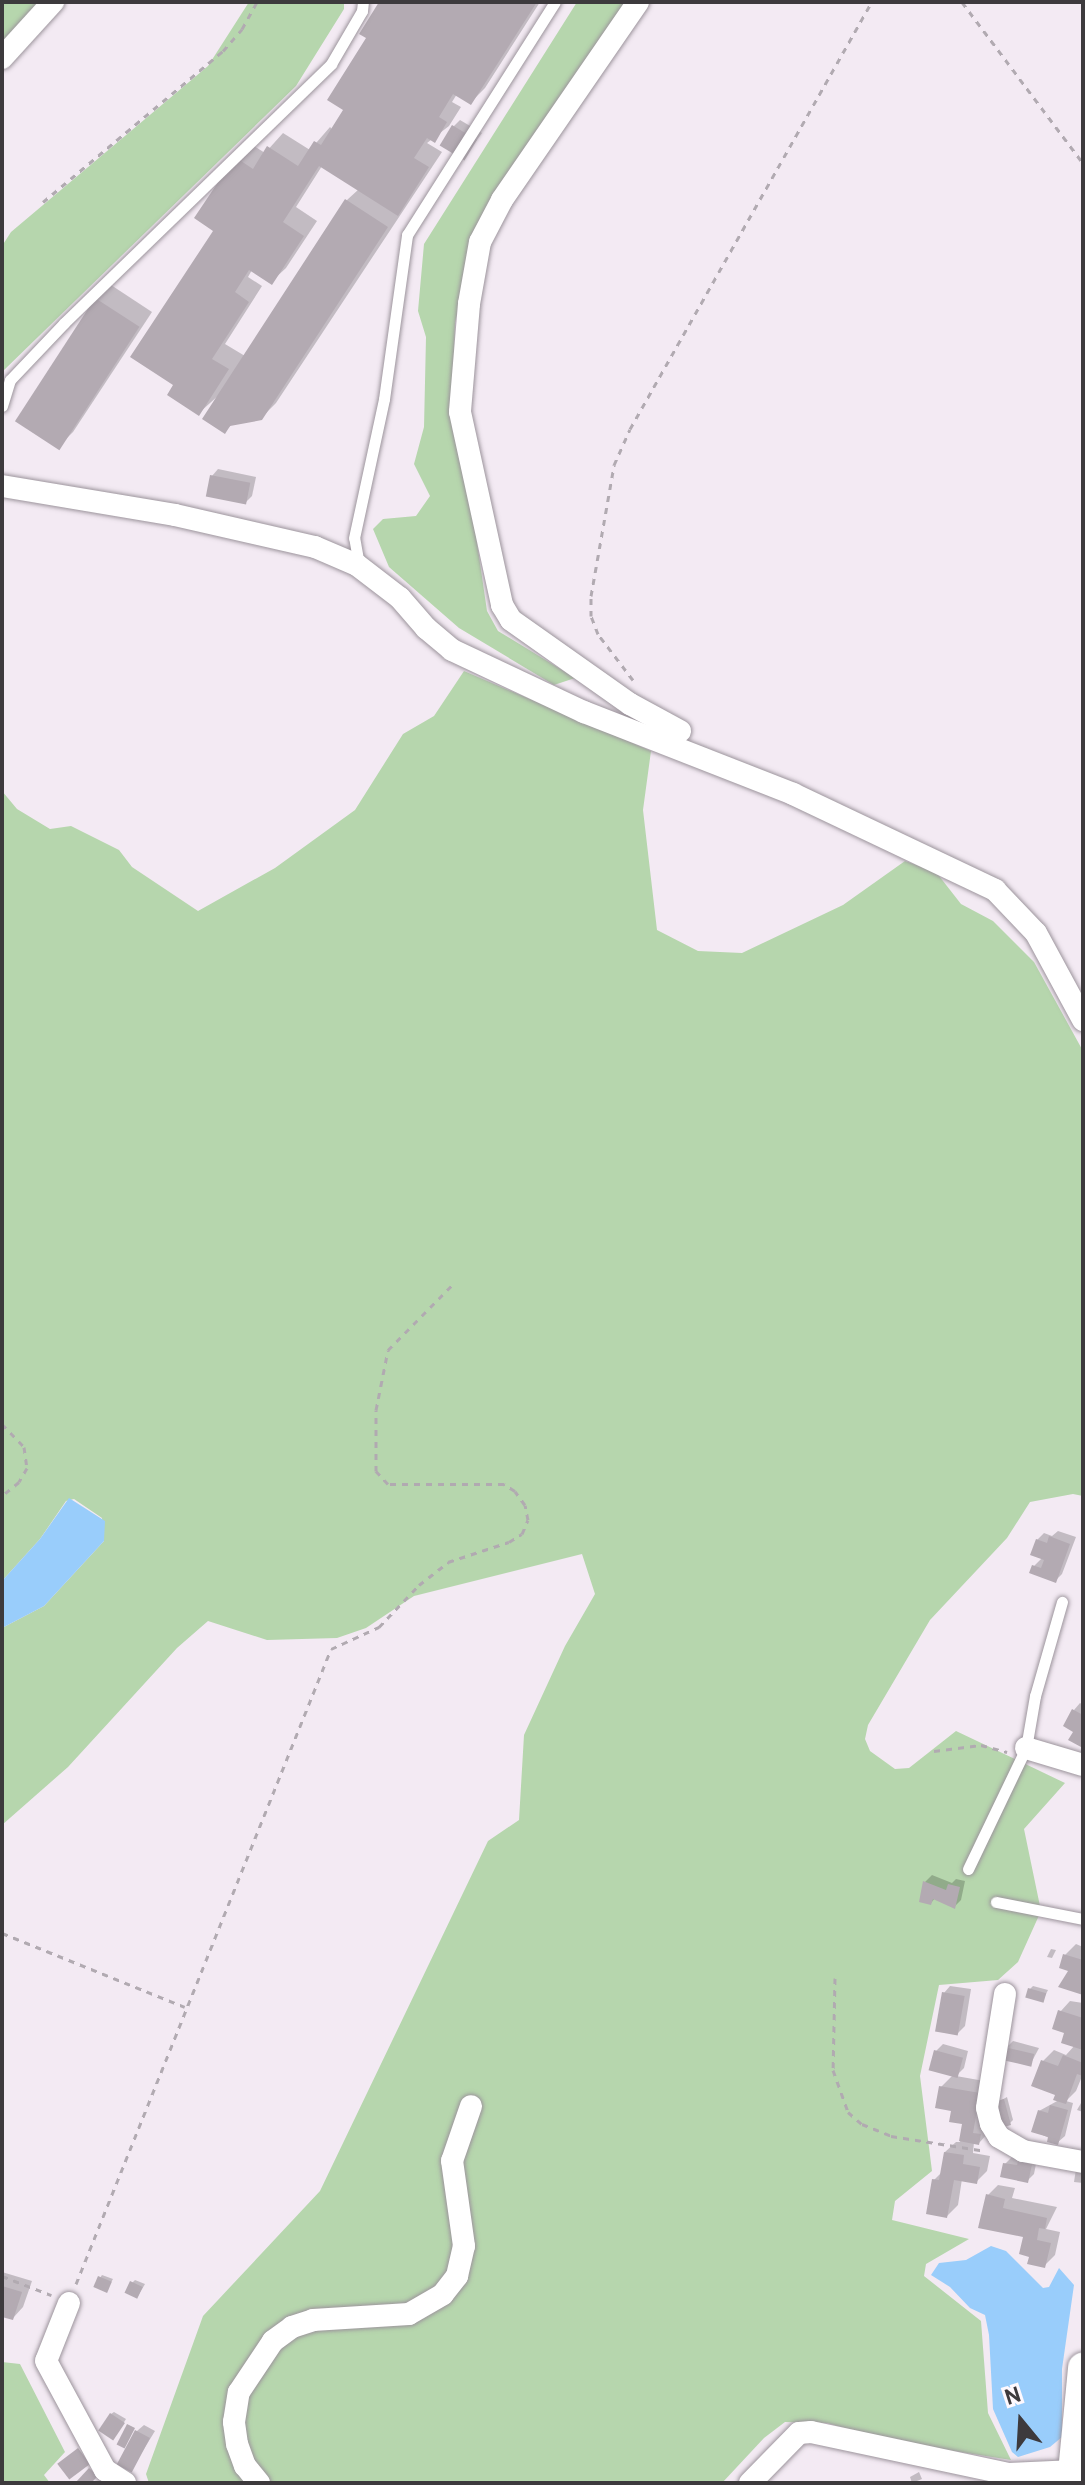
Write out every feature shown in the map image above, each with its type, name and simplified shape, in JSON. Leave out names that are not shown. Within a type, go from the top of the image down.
[{"type":"street","points":[[2,58],[53,2]]},
{"type":"street","points":[[638,2],[502,200],[480,242],[469,304],[460,412],[502,605],[511,620],[617,696],[680,731]]},
{"type":"street","points":[[2,486],[175,515],[315,547],[360,567],[400,598],[426,628],[452,650],[584,712],[793,794],[995,890],[1036,933],[1083,1020]]},
{"type":"street","points":[[1024,1754],[1083,1765]]},
{"type":"street","points":[[1005,1994],[987,2108],[991,2124],[1008,2144],[1083,2162]]},
{"type":"street","points":[[259,2483],[245,2466],[237,2444],[234,2422],[239,2392],[273,2341],[292,2327],[313,2320],[409,2314],[443,2294],[457,2276],[464,2246],[452,2161],[471,2106]]},
{"type":"street","points":[[69,2303],[46,2361],[105,2470],[125,2483]]},
{"type":"street","points":[[750,2483],[799,2433],[811,2432],[1006,2478],[1073,2477],[1083,2368]]},
{"type":"lane","points":[[2,406],[10,380],[54,334],[331,64],[362,11],[363,2]]},
{"type":"lane","points":[[360,567],[354,538],[384,399],[407,235],[555,2]]},
{"type":"lane","points":[[968,1869],[1024,1754],[1035,1696],[1062,1602]]},
{"type":"lane","points":[[996,1902],[1083,1919]]},
{"type":"path","points":[[43,202],[223,51],[242,29],[257,2]]},
{"type":"path","points":[[640,687],[612,655],[591,616],[591,596],[614,465],[630,429],[872,2]]},
{"type":"path","points":[[962,2],[1083,163]]},
{"type":"path","points":[[2,2276],[69,2303],[331,1649],[379,1627],[419,1585],[448,1562],[509,1542],[522,1534],[528,1520],[525,1505],[515,1491],[504,1484],[388,1484],[376,1471],[376,1410],[388,1350],[452,1285]]},
{"type":"path","points":[[2,1424],[24,1447],[27,1468],[19,1482],[2,1496]]},
{"type":"path","points":[[934,1751],[981,1745],[1024,1754]]},
{"type":"path","points":[[2,1933],[185,2007]]},
{"type":"path","points":[[835,1978],[833,2070],[848,2112],[862,2124],[891,2136],[990,2151],[1008,2144]]},
{"type":"green space","points":[[2,2],[38,2],[2,52]]},
{"type":"green space","points":[[249,2],[344,2],[344,9],[296,86],[2,372],[2,246],[11,232],[208,66]]},
{"type":"green space","points":[[577,2],[630,2],[474,239],[455,323],[452,427],[474,522],[487,611],[498,631],[575,678],[554,685],[459,628],[389,567],[373,529],[383,519],[416,516],[430,496],[414,464],[424,427],[426,337],[418,311],[424,244]]},
{"type":"green space","points":[[464,671],[651,751],[643,810],[657,930],[698,951],[742,953],[843,905],[905,861],[936,872],[961,904],[993,921],[1034,962],[1083,1051],[1083,1496],[1073,1494],[1030,1502],[1007,1538],[930,1620],[868,1725],[865,1739],[870,1751],[895,1769],[909,1768],[956,1731],[1065,1783],[1024,1829],[1041,1911],[1018,1962],[998,1980],[939,1985],[920,2076],[932,2171],[895,2201],[892,2220],[969,2239],[926,2264],[924,2276],[981,2321],[988,2413],[1011,2460],[891,2441],[827,2423],[785,2422],[764,2438],[722,2483],[149,2483],[146,2474],[203,2316],[320,2191],[488,1841],[519,1820],[524,1735],[565,1646],[595,1594],[582,1554],[414,1596],[366,1628],[337,1638],[267,1640],[208,1621],[177,1648],[68,1767],[2,1825],[2,1628],[44,1606],[104,1541],[102,1518],[74,1499],[66,1501],[40,1539],[2,1581],[2,791],[17,809],[50,829],[71,826],[119,850],[132,867],[198,911],[275,868],[355,810],[403,734],[434,716]]},
{"type":"green space","points":[[2,2362],[20,2364],[65,2452],[44,2475],[50,2483],[2,2483]]},
{"type":"water","points":[[69,1498],[105,1521],[104,1541],[44,1606],[2,1628],[2,1581],[40,1539]]},
{"type":"water","points":[[991,2246],[1006,2251],[1043,2288],[1049,2287],[1059,2268],[1074,2285],[1062,2369],[1062,2437],[1050,2447],[1018,2457],[1012,2452],[993,2409],[985,2315],[970,2308],[950,2287],[931,2275],[939,2263],[966,2260]]},
{"type":"building","points":[[379,2],[537,2],[471,105],[453,94],[439,117],[447,122],[435,143],[427,138],[414,158],[429,167],[398,216],[319,166],[283,222],[304,236],[272,285],[249,270],[235,292],[249,302],[212,359],[229,369],[199,416],[167,395],[173,385],[130,357],[213,231],[194,218],[235,157],[253,169],[267,146],[298,166],[314,141],[321,145],[343,110],[327,100],[366,38],[359,34]]},
{"type":"building","points":[[452,125],[477,140],[464,161],[440,146]]},
{"type":"building","points":[[345,199],[388,227],[262,420],[230,426],[225,434],[202,419]]},
{"type":"building","points":[[95,298],[139,327],[59,450],[15,421]]},
{"type":"building","points":[[210,475],[250,483],[246,504],[206,497]]},
{"type":"building","points":[[1049,1536],[1070,1544],[1056,1583],[1029,1573],[1032,1565],[1041,1568],[1044,1560],[1030,1555],[1036,1539],[1047,1543]]},
{"type":"building","points":[[1072,1709],[1083,1715],[1081,1747],[1068,1740],[1073,1732],[1063,1726]]},
{"type":"building","points":[[923,1881],[946,1890],[948,1884],[960,1887],[955,1909],[933,1899],[931,1905],[919,1902]]},
{"type":"building","points":[[1063,1954],[1083,1960],[1083,1995],[1058,1987],[1068,1971],[1059,1968]]},
{"type":"building","points":[[1028,1988],[1046,1993],[1044,2003],[1025,1998]]},
{"type":"building","points":[[942,1992],[965,1996],[958,2035],[935,2031]]},
{"type":"building","points":[[1058,2010],[1083,2018],[1083,2050],[1061,2043],[1064,2033],[1052,2029]]},
{"type":"building","points":[[1004,2047],[1034,2054],[1031,2067],[1001,2060]]},
{"type":"building","points":[[934,2050],[963,2058],[958,2078],[929,2070]]},
{"type":"building","points":[[1063,2055],[1083,2063],[1083,2076],[1077,2074],[1066,2104],[1053,2100],[1055,2095],[1031,2086],[1041,2060],[1058,2066]]},
{"type":"building","points":[[939,2086],[980,2093],[973,2133],[981,2134],[979,2145],[959,2141],[962,2124],[949,2122],[951,2111],[935,2108]]},
{"type":"building","points":[[1004,2099],[1011,2125],[1003,2127],[996,2101]]},
{"type":"building","points":[[1050,2105],[1068,2110],[1058,2145],[1047,2142],[1048,2137],[1031,2132],[1038,2110],[1048,2113]]},
{"type":"building","points":[[944,2152],[964,2155],[963,2164],[980,2167],[977,2184],[954,2180],[947,2218],[926,2214],[932,2179],[939,2180]]},
{"type":"building","points":[[1019,2157],[1033,2160],[1028,2183],[1000,2177],[1003,2163],[1017,2165]]},
{"type":"building","points":[[986,2194],[1005,2199],[1003,2208],[1047,2218],[1045,2229],[1039,2228],[1037,2240],[1051,2243],[1045,2268],[1027,2264],[1029,2257],[1019,2254],[1023,2237],[978,2228]]},
{"type":"building","points":[[98,2276],[112,2282],[107,2293],[93,2287]]},
{"type":"building","points":[[130,2281],[143,2287],[137,2299],[125,2293]]},
{"type":"building","points":[[2,2286],[22,2292],[13,2320],[2,2317]]},
{"type":"building","points":[[110,2413],[125,2423],[113,2440],[98,2430]]},
{"type":"building","points":[[127,2424],[135,2428],[125,2449],[117,2444]]},
{"type":"building","points":[[135,2430],[150,2438],[132,2472],[117,2464]]},
{"type":"building","points":[[78,2448],[90,2464],[69,2480],[57,2464]]},
{"type":"building","points":[[89,2468],[98,2476],[91,2483],[75,2483]]}]
